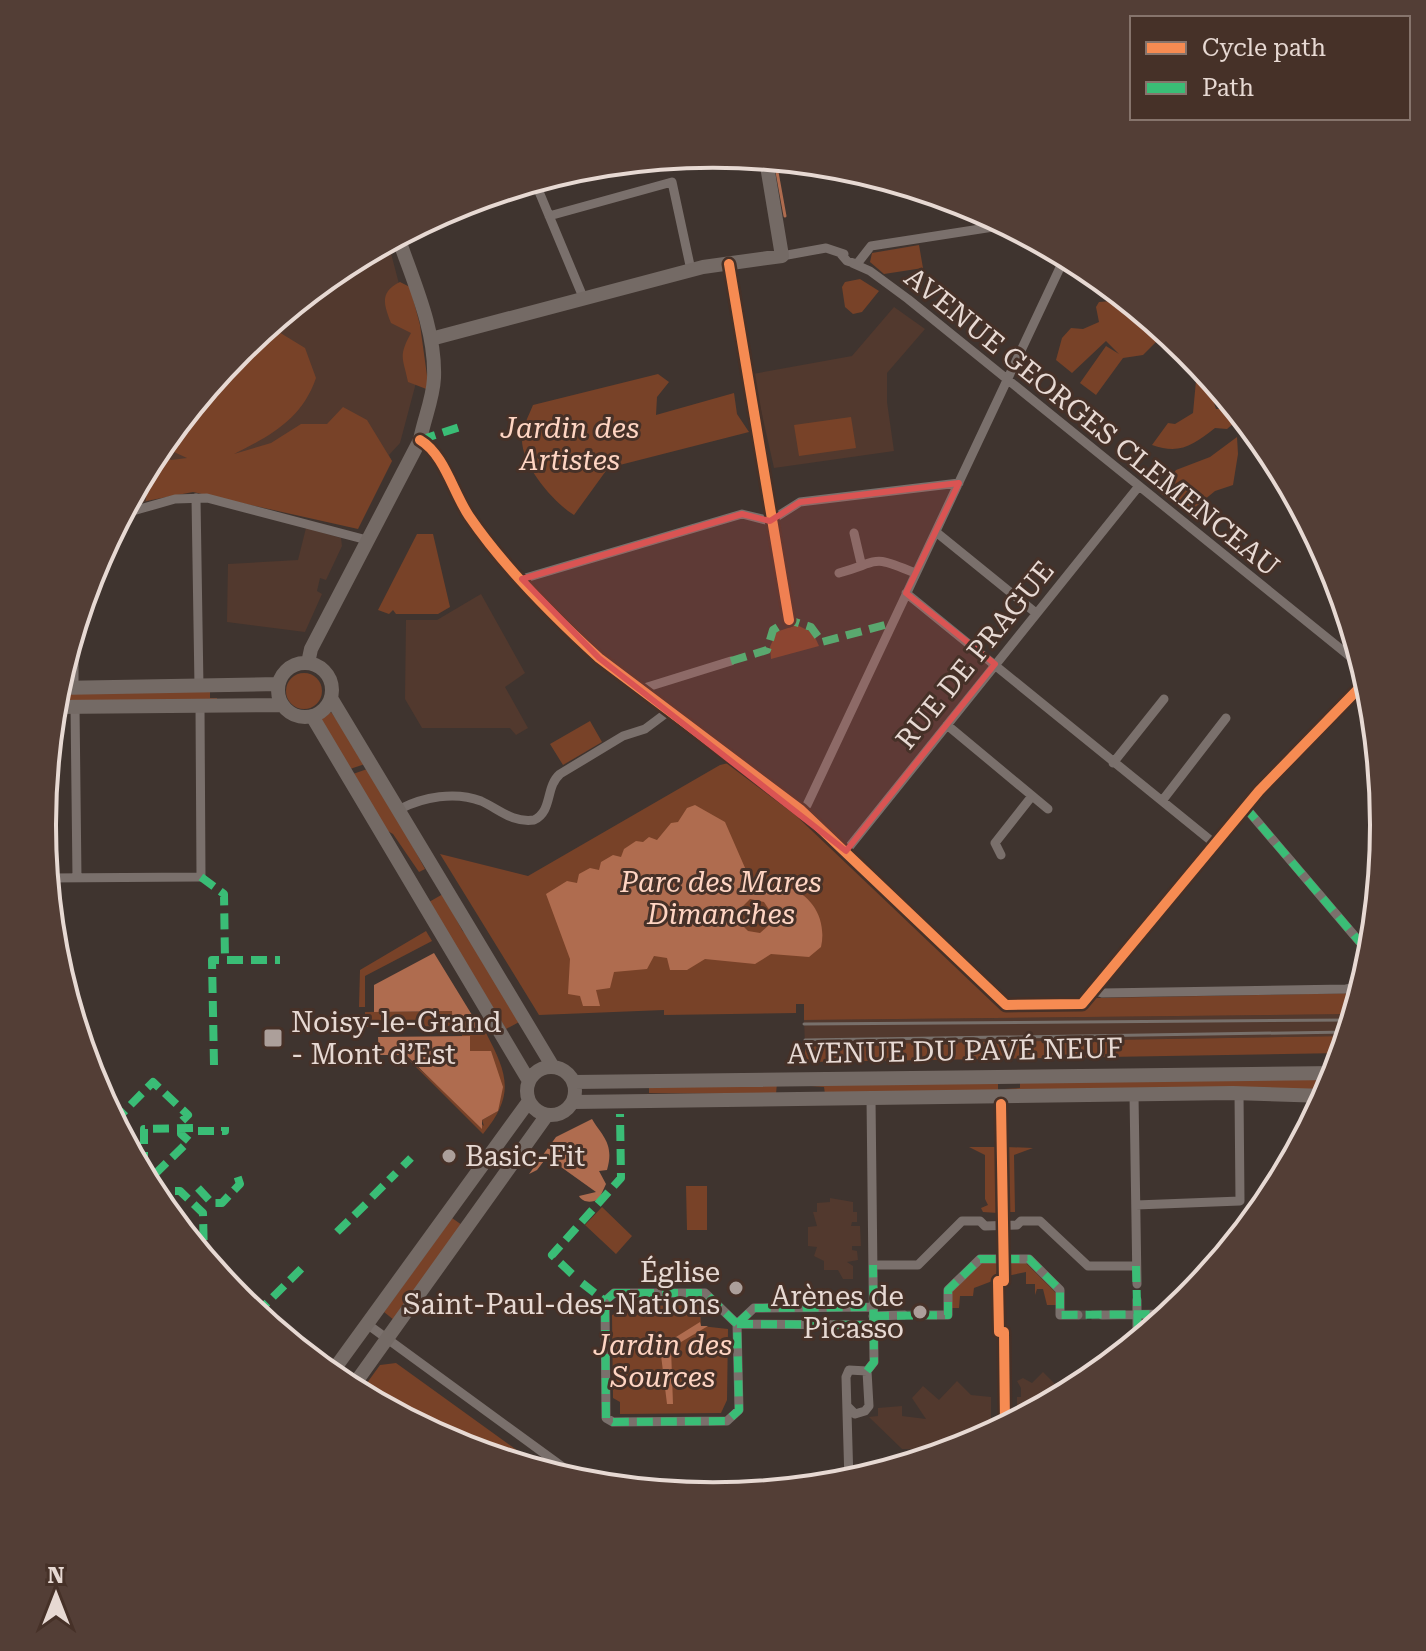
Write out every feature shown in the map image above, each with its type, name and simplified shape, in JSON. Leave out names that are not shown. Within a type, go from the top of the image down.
[{"type":"main road","points":[[431,339],[691,270],[782,256],[768,171]]},
{"type":"main road","points":[[308,663],[311,649],[420,440],[433,384],[431,339],[401,248]]},
{"type":"main road","points":[[67,706],[282,705],[295,715],[312,716],[331,698],[332,689],[325,671],[308,663],[289,667],[278,684],[282,705]]},
{"type":"main road","points":[[71,688],[278,684]]},
{"type":"main road","points":[[331,698],[553,1067]]},
{"type":"main road","points":[[312,716],[529,1081],[529,1101],[445,1221],[338,1365]]},
{"type":"main road","points":[[358,1378],[547,1115],[565,1111],[573,1102],[574,1082],[568,1073],[553,1067],[539,1070],[529,1081]]},
{"type":"main road","name":"AVENUE DU PAVÉ NEUF","points":[[574,1082],[1321,1073]]},
{"type":"main road","name":"AVENUE DU PAVÉ NEUF","points":[[573,1102],[1239,1093],[1311,1095]]},
{"type":"main road","points":[[529,1101],[547,1115]]},
{"type":"main road","points":[[346,1370],[365,1369]]},
{"type":"street","points":[[549,216],[672,182],[691,270]]},
{"type":"street","points":[[539,192],[583,297]]},
{"type":"street","points":[[782,256],[826,248],[857,262],[871,246],[986,228]]},
{"type":"street","name":"AVENUE GEORGES CLEMENCEAU","points":[[857,262],[1348,655]]},
{"type":"street","points":[[801,810],[807,805],[1060,268]]},
{"type":"street","points":[[420,440],[438,455],[443,472],[470,518],[522,579],[590,650],[801,810],[1006,1005],[1082,1004],[1245,807],[1356,692]]},
{"type":"street","points":[[522,579],[742,514],[770,521],[800,502],[959,483]]},
{"type":"street","name":"RUE DE PRAGUE","points":[[846,851],[1139,486]]},
{"type":"street","points":[[196,498],[199,687]]},
{"type":"street","points":[[137,510],[175,499],[237,503],[367,540]]},
{"type":"street","points":[[936,532],[1036,613]]},
{"type":"street","points":[[854,533],[861,563]]},
{"type":"street","points":[[839,573],[861,563],[879,560],[915,573]]},
{"type":"street","points":[[906,593],[1215,844]]},
{"type":"street","points":[[641,689],[731,661]]},
{"type":"street","points":[[74,674],[74,688]]},
{"type":"street","points":[[1113,763],[1164,699]]},
{"type":"street","points":[[75,706],[77,878]]},
{"type":"street","points":[[58,878],[201,877],[200,706]]},
{"type":"street","points":[[400,809],[424,797],[469,799],[479,800],[504,815],[534,820],[545,812],[553,780],[560,774],[623,736],[645,729],[669,711]]},
{"type":"street","points":[[1162,801],[1226,718]]},
{"type":"street","points":[[947,725],[1048,809]]},
{"type":"street","points":[[1001,855],[995,843],[1032,796]]},
{"type":"street","points":[[1245,807],[1359,941]]},
{"type":"street","points":[[1095,991],[1350,988]]},
{"type":"street","points":[[1136,1205],[1240,1201],[1239,1093]]},
{"type":"street","points":[[1134,1095],[1137,1284]]},
{"type":"street","points":[[847,1406],[855,1414],[869,1406],[867,1371],[874,1362],[871,1098]]},
{"type":"street","points":[[873,1265],[918,1265],[962,1221],[980,1221],[985,1226],[1040,1221],[1088,1266],[1136,1266]]},
{"type":"street","points":[[928,1315],[948,1315],[948,1290],[980,1259],[1029,1259],[1060,1290],[1060,1315],[1078,1315]]},
{"type":"street","points":[[873,1316],[754,1308],[737,1324],[739,1410],[736,1417],[713,1422],[613,1422],[606,1418],[605,1301],[609,1294],[705,1293],[737,1324],[904,1315]]},
{"type":"street","points":[[1137,1300],[1137,1327]]},
{"type":"street","points":[[1102,1315],[1151,1315]]},
{"type":"street","points":[[367,1324],[558,1464]]},
{"type":"street","points":[[849,1468],[846,1372],[857,1367],[867,1371]]},
{"type":"highlighted area","points":[[959,483],[906,593],[995,664],[846,851],[599,658],[522,579],[742,514],[770,521],[800,502]]},
{"type":"shaded area","points":[[391,254],[412,333],[417,379],[400,443],[389,455],[392,461],[178,493],[141,503],[192,426],[248,361],[313,304]]},
{"type":"shaded area","points":[[894,307],[925,329],[887,373],[887,402],[894,451],[774,468],[753,374],[852,356]]},
{"type":"shaded area","points":[[306,528],[341,538],[342,546],[326,580],[320,578],[317,591],[322,594],[305,632],[227,622],[228,564],[298,560]]},
{"type":"shaded area","points":[[481,594],[525,673],[505,687],[528,728],[516,735],[510,728],[422,728],[405,699],[406,620],[437,620]]},
{"type":"shaded area","points":[[695,805],[725,822],[749,877],[796,891],[811,902],[820,918],[821,947],[809,957],[771,954],[755,964],[705,959],[687,970],[670,970],[667,958],[654,956],[647,969],[614,972],[610,988],[596,990],[600,1006],[583,1006],[580,996],[568,994],[570,959],[546,894],[567,881],[577,883],[579,874],[590,868],[599,870],[601,862],[613,855],[621,857],[624,849],[636,841],[643,842],[649,837],[657,840],[671,823],[678,822],[687,808]],"holes":[[[750,899],[764,902],[770,911],[769,925],[760,933],[748,931],[740,923],[741,908]]]},
{"type":"shaded area","points":[[434,953],[480,1028],[453,1028],[452,1011],[374,1012],[374,985]]},
{"type":"shaded area","points":[[1342,1014],[1335,1036],[805,1045],[804,1020]]},
{"type":"shaded area","points":[[470,1036],[470,1051],[491,1051],[503,1087],[498,1111],[482,1120],[482,1129],[406,1055],[379,1055],[378,1037]]},
{"type":"shaded area","points":[[592,1119],[606,1140],[609,1153],[607,1170],[599,1171],[606,1184],[599,1199],[583,1200],[579,1196],[596,1192],[547,1157],[537,1170],[529,1174],[556,1137]]},
{"type":"shaded area","points":[[830,1198],[853,1202],[853,1212],[857,1212],[857,1222],[852,1222],[851,1226],[860,1226],[861,1246],[852,1246],[852,1250],[857,1251],[858,1260],[847,1262],[853,1266],[853,1279],[843,1279],[838,1270],[824,1270],[824,1261],[814,1256],[817,1247],[808,1246],[808,1227],[817,1226],[813,1212],[817,1212],[817,1203],[830,1202]]},
{"type":"shaded area","points":[[700,1322],[701,1326],[708,1326],[671,1348],[673,1404],[667,1404],[660,1347]]},
{"type":"shaded area","points":[[1043,1372],[1056,1385],[1017,1408],[1021,1388],[1017,1381],[1023,1378],[1032,1383]]},
{"type":"shaded area","points":[[957,1381],[971,1395],[991,1397],[991,1421],[915,1451],[902,1449],[869,1417],[878,1416],[878,1408],[902,1406],[902,1416],[926,1419],[912,1398],[923,1386],[939,1400]]},
{"type":"green space","points":[[919,245],[923,268],[884,274],[870,262],[872,253]]},
{"type":"green space","points":[[860,279],[879,291],[862,312],[853,314],[845,307],[842,287],[845,282]]},
{"type":"green space","points":[[400,282],[410,287],[420,325],[429,390],[408,382],[403,352],[411,333],[391,323],[386,310],[386,295]]},
{"type":"green space","points":[[1109,301],[1156,342],[1143,355],[1123,358],[1096,395],[1080,383],[1106,346],[1119,354],[1106,341],[1072,373],[1056,360],[1062,338],[1071,328],[1083,329],[1099,322],[1096,307],[1099,302]]},
{"type":"green space","points":[[280,332],[305,348],[316,378],[302,405],[283,425],[234,454],[271,443],[301,424],[327,424],[343,407],[367,420],[392,461],[358,529],[193,492],[146,501],[146,493],[168,458],[187,458],[173,452],[219,392]]},
{"type":"green space","name":"Jardin des Artistes","points":[[658,374],[669,382],[657,397],[656,415],[734,393],[737,414],[749,432],[608,468],[574,515],[545,488],[526,457],[522,436],[533,405]]},
{"type":"green space","points":[[1196,380],[1213,399],[1216,409],[1220,409],[1233,424],[1227,429],[1215,428],[1186,447],[1171,449],[1152,445],[1168,423],[1175,424],[1193,413]]},
{"type":"green space","points":[[851,417],[856,448],[799,456],[794,425]]},
{"type":"green space","points":[[1237,437],[1238,454],[1233,485],[1215,491],[1187,514],[1160,493],[1176,470],[1210,457]]},
{"type":"green space","points":[[417,534],[433,534],[450,607],[438,614],[396,614],[393,610],[389,614],[378,610]]},
{"type":"green space","points":[[797,625],[813,633],[819,646],[771,659],[770,647],[776,632]]},
{"type":"green space","points":[[304,673],[317,678],[322,691],[317,704],[304,709],[291,704],[286,691],[291,678]]},
{"type":"green space","points":[[210,690],[210,698],[217,698],[217,701],[68,702],[70,692]]},
{"type":"green space","points":[[331,712],[368,763],[350,769],[320,720]]},
{"type":"green space","points":[[590,721],[602,742],[563,765],[550,744]]},
{"type":"green space","name":"Parc des Mares Dimanches","points":[[737,761],[801,810],[1000,1008],[1087,1007],[1094,998],[1349,993],[1342,1014],[804,1020],[804,1004],[796,1004],[796,1013],[664,1015],[664,1010],[539,1015],[440,854],[528,876],[720,765]]},
{"type":"green space","points":[[370,768],[425,869],[419,872],[393,834],[386,830],[353,774]]},
{"type":"green space","points":[[443,894],[462,930],[480,951],[521,1021],[506,1029],[429,902]]},
{"type":"green space","points":[[426,931],[432,941],[365,976],[365,1007],[359,1007],[360,970]]},
{"type":"green space","points":[[453,1011],[453,1026],[365,1027],[365,1012]]},
{"type":"green space","points":[[462,1032],[486,1033],[503,1073],[504,1096],[500,1108],[483,1134],[405,1056],[484,1126],[482,1120],[498,1111],[470,1051],[470,1036],[462,1036]]},
{"type":"green space","points":[[1335,1036],[1329,1053],[805,1062],[805,1045]]},
{"type":"green space","points":[[1320,1077],[1314,1089],[1004,1089],[1020,1088],[1020,1080]]},
{"type":"green space","points":[[777,1083],[776,1094],[640,1093],[649,1093],[649,1085]]},
{"type":"green space","points":[[811,1083],[998,1084],[998,1092],[825,1094],[824,1087],[811,1086]]},
{"type":"green space","points":[[969,1147],[997,1147],[998,1213],[983,1212],[981,1208],[988,1205],[985,1199],[985,1155]]},
{"type":"green space","points":[[1006,1147],[1033,1148],[1014,1155],[1015,1212],[1005,1212]]},
{"type":"green space","points":[[686,1186],[707,1186],[707,1230],[687,1230]]},
{"type":"green space","points":[[602,1207],[632,1236],[616,1254],[585,1225]]},
{"type":"green space","points":[[452,1218],[462,1225],[394,1320],[384,1312]]},
{"type":"green space","points":[[981,1262],[999,1262],[995,1280],[974,1288],[973,1296],[960,1296],[959,1308],[950,1308],[950,1293]]},
{"type":"green space","points":[[1007,1262],[1025,1262],[1056,1293],[1056,1305],[1047,1305],[1043,1289],[1037,1289],[1035,1295],[1035,1284],[1026,1284],[1026,1272],[1007,1276]]},
{"type":"green space","name":"Jardin des Sources","points":[[700,1305],[701,1326],[728,1329],[727,1400],[721,1413],[620,1414],[620,1402],[613,1398],[612,1315],[631,1306]]},
{"type":"green space","points":[[396,1363],[522,1454],[422,1415],[367,1383],[380,1365]]},
{"type":"waterway","points":[[777,172],[785,216]]},
{"type":"tunnel","points":[[904,1315],[928,1315]]},
{"type":"tunnel","points":[[1078,1315],[1102,1315]]},
{"type":"railway","points":[[804,1024],[1340,1020]]},
{"type":"railway","points":[[805,1040],[1337,1032]]},
{"type":"marked path","points":[[420,440],[463,426]]},
{"type":"marked path","points":[[731,661],[767,650],[773,630],[789,620],[811,627],[822,642],[892,623]]},
{"type":"marked path","points":[[1245,807],[1359,941]]},
{"type":"marked path","points":[[201,877],[224,894],[225,960]]},
{"type":"marked path","points":[[214,1065],[212,960],[280,960]]},
{"type":"marked path","points":[[123,1113],[153,1082],[188,1115],[181,1122],[181,1134],[189,1141],[156,1173]]},
{"type":"marked path","points":[[572,1274],[552,1255],[621,1178],[620,1114]]},
{"type":"marked path","points":[[144,1154],[144,1129],[225,1131],[225,1127]]},
{"type":"marked path","points":[[403,1166],[411,1158]]},
{"type":"marked path","points":[[372,1197],[396,1173]]},
{"type":"marked path","points":[[198,1188],[212,1203],[222,1203],[240,1184],[237,1175]]},
{"type":"marked path","points":[[167,1191],[180,1191],[203,1213],[204,1240]]},
{"type":"marked path","points":[[337,1232],[368,1202]]},
{"type":"marked path","points":[[873,1316],[948,1315],[948,1290],[980,1259],[1029,1259],[1060,1290],[1060,1315],[1151,1314]]},
{"type":"marked path","points":[[265,1305],[305,1265]]},
{"type":"marked path","points":[[867,1371],[874,1362],[873,1265]]},
{"type":"marked path","points":[[1136,1266],[1138,1326]]},
{"type":"marked path","points":[[582,1283],[605,1301]]},
{"type":"marked path","points":[[614,1293],[705,1293],[737,1324],[739,1410],[727,1421],[613,1422],[606,1418],[605,1301],[614,1293]]},
{"type":"marked path","points":[[737,1324],[754,1308],[873,1307]]},
{"type":"marked path","points":[[737,1324],[873,1325]]},
{"type":"cycle path","points":[[729,264],[789,620]]},
{"type":"cycle path","points":[[420,440],[436,454],[463,506],[483,535],[564,626],[599,658],[801,810],[1006,1005],[1082,1004],[1259,791],[1356,691]]},
{"type":"cycle path","points":[[1001,1104],[1004,1281],[998,1281],[999,1332],[1004,1332],[1005,1415]]},
{"type":"place","name":"Noisy-le-Grand - Mont d’Est","points":[[273,1038]]},
{"type":"place","name":"Basic-Fit","points":[[449,1156]]},
{"type":"place","name":"Église Saint-Paul-des-Nations","points":[[736,1288]]},
{"type":"place","name":"Arènes de Picasso","points":[[920,1312]]}]
